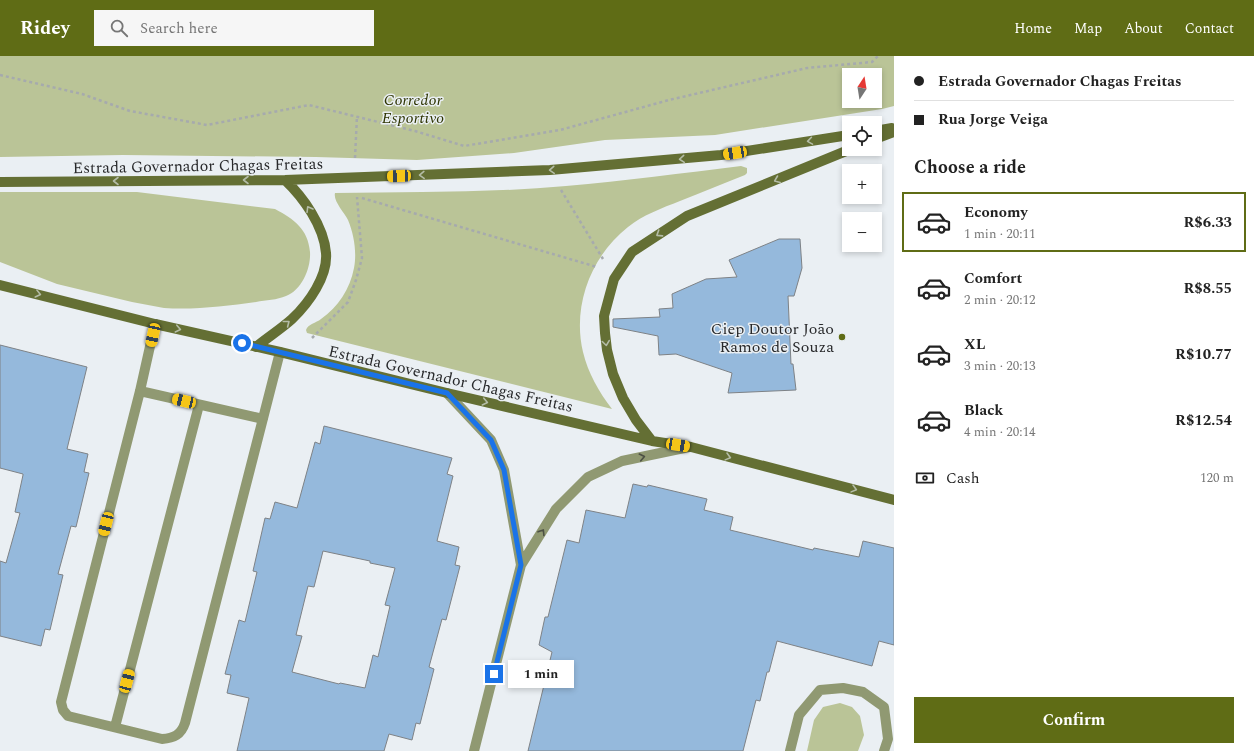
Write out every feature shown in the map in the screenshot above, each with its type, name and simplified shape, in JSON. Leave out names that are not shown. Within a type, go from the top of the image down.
[{"type":"main road","points":[[882,130],[894,128]]},
{"type":"main road","points":[[882,136],[894,132]]},
{"type":"main road","name":"Estrada Governador Chagas Freitas","points":[[0,182],[285,180],[550,170],[721,155],[842,136]]},
{"type":"main road","points":[[652,441],[636,420],[623,398],[613,374],[607,350],[604,316],[612,275],[632,252],[687,216],[842,153]]},
{"type":"main road","points":[[256,347],[293,318],[308,301],[323,276],[326,253],[322,236],[315,220],[297,191],[285,180]]},
{"type":"main road","name":"Estrada Governador Chagas Freitas","points":[[0,285],[155,324],[280,352],[447,393],[652,441],[691,447],[894,500]]},
{"type":"street","points":[[155,324],[140,391],[61,702],[63,710],[68,716],[162,739],[173,738],[182,731],[280,352]]},
{"type":"street","points":[[140,391],[263,419]]},
{"type":"street","points":[[447,393],[491,440],[499,458],[504,470],[521,565]]},
{"type":"street","points":[[115,727],[199,405]]},
{"type":"street","points":[[474,751],[521,565],[556,508],[588,477],[622,461],[691,447]]},
{"type":"street","points":[[790,751],[799,715],[820,690],[843,688],[863,692],[884,708],[888,739],[884,751]]},
{"type":"path","points":[[0,75],[82,94],[130,111],[207,125],[309,105],[415,131],[464,146],[560,130],[668,100],[807,68],[872,62],[878,56]]},
{"type":"path","points":[[550,170],[612,275]]},
{"type":"path","points":[[357,197],[612,275]]},
{"type":"green space","name":"Corredor Esportivo","points":[[0,56],[894,56],[894,106],[882,109],[715,135],[605,140],[514,153],[417,160],[316,157],[123,155],[0,157]]},
{"type":"green space","points":[[741,166],[747,168],[747,173],[745,175],[646,215],[628,227],[604,252],[595,267],[583,300],[580,317],[580,335],[585,360],[591,375],[598,389],[612,409],[307,333],[306,330],[308,326],[327,314],[338,303],[350,283],[354,268],[355,250],[352,231],[348,220],[339,206],[335,193],[508,190],[610,182]]},
{"type":"green space","points":[[0,192],[137,192],[275,209],[294,221],[303,231],[309,244],[309,265],[301,284],[297,289],[286,296],[279,298],[199,308],[164,308],[132,302],[57,284],[0,262]]},
{"type":"green space","points":[[840,703],[852,707],[860,716],[864,735],[858,751],[807,751],[814,720],[823,707]]},
{"type":"building","points":[[779,239],[800,239],[802,268],[794,296],[788,296],[791,364],[793,364],[796,390],[728,393],[732,373],[676,354],[659,355],[658,336],[613,327],[613,319],[660,317],[659,309],[673,308],[672,294],[706,279],[737,277],[729,260]]},
{"type":"building","points":[[0,345],[87,367],[67,449],[88,454],[84,472],[89,473],[76,527],[71,526],[58,574],[63,575],[50,630],[45,629],[41,646],[0,636],[0,561],[6,563],[20,513],[15,512],[23,474],[0,468]]},
{"type":"building","points":[[324,426],[452,458],[447,474],[453,476],[437,541],[459,547],[455,565],[460,566],[446,620],[442,619],[429,667],[434,669],[420,724],[416,723],[412,740],[389,734],[384,751],[237,751],[249,698],[227,693],[231,675],[225,674],[239,620],[245,622],[257,572],[253,571],[265,518],[270,519],[275,502],[297,508],[315,442],[320,444]],"holes":[[[323,551],[370,561],[370,563],[395,568],[385,605],[390,606],[378,657],[373,655],[365,688],[339,684],[292,672],[302,636],[296,635],[308,586],[314,587]]]},
{"type":"building","points":[[633,484],[647,487],[648,485],[707,499],[704,510],[733,517],[730,530],[813,550],[814,548],[859,557],[863,541],[894,548],[894,645],[879,641],[872,666],[777,641],[760,701],[756,700],[743,751],[528,751],[552,652],[539,645],[545,617],[548,617],[567,540],[579,543],[586,510],[625,518]]},
{"type":"place","name":"Ciep Doutor João Ramos de Souza","points":[[842,337]]},
{"type":"route","points":[[242,343],[447,393],[491,440],[504,470],[521,565],[494,674]]}]
